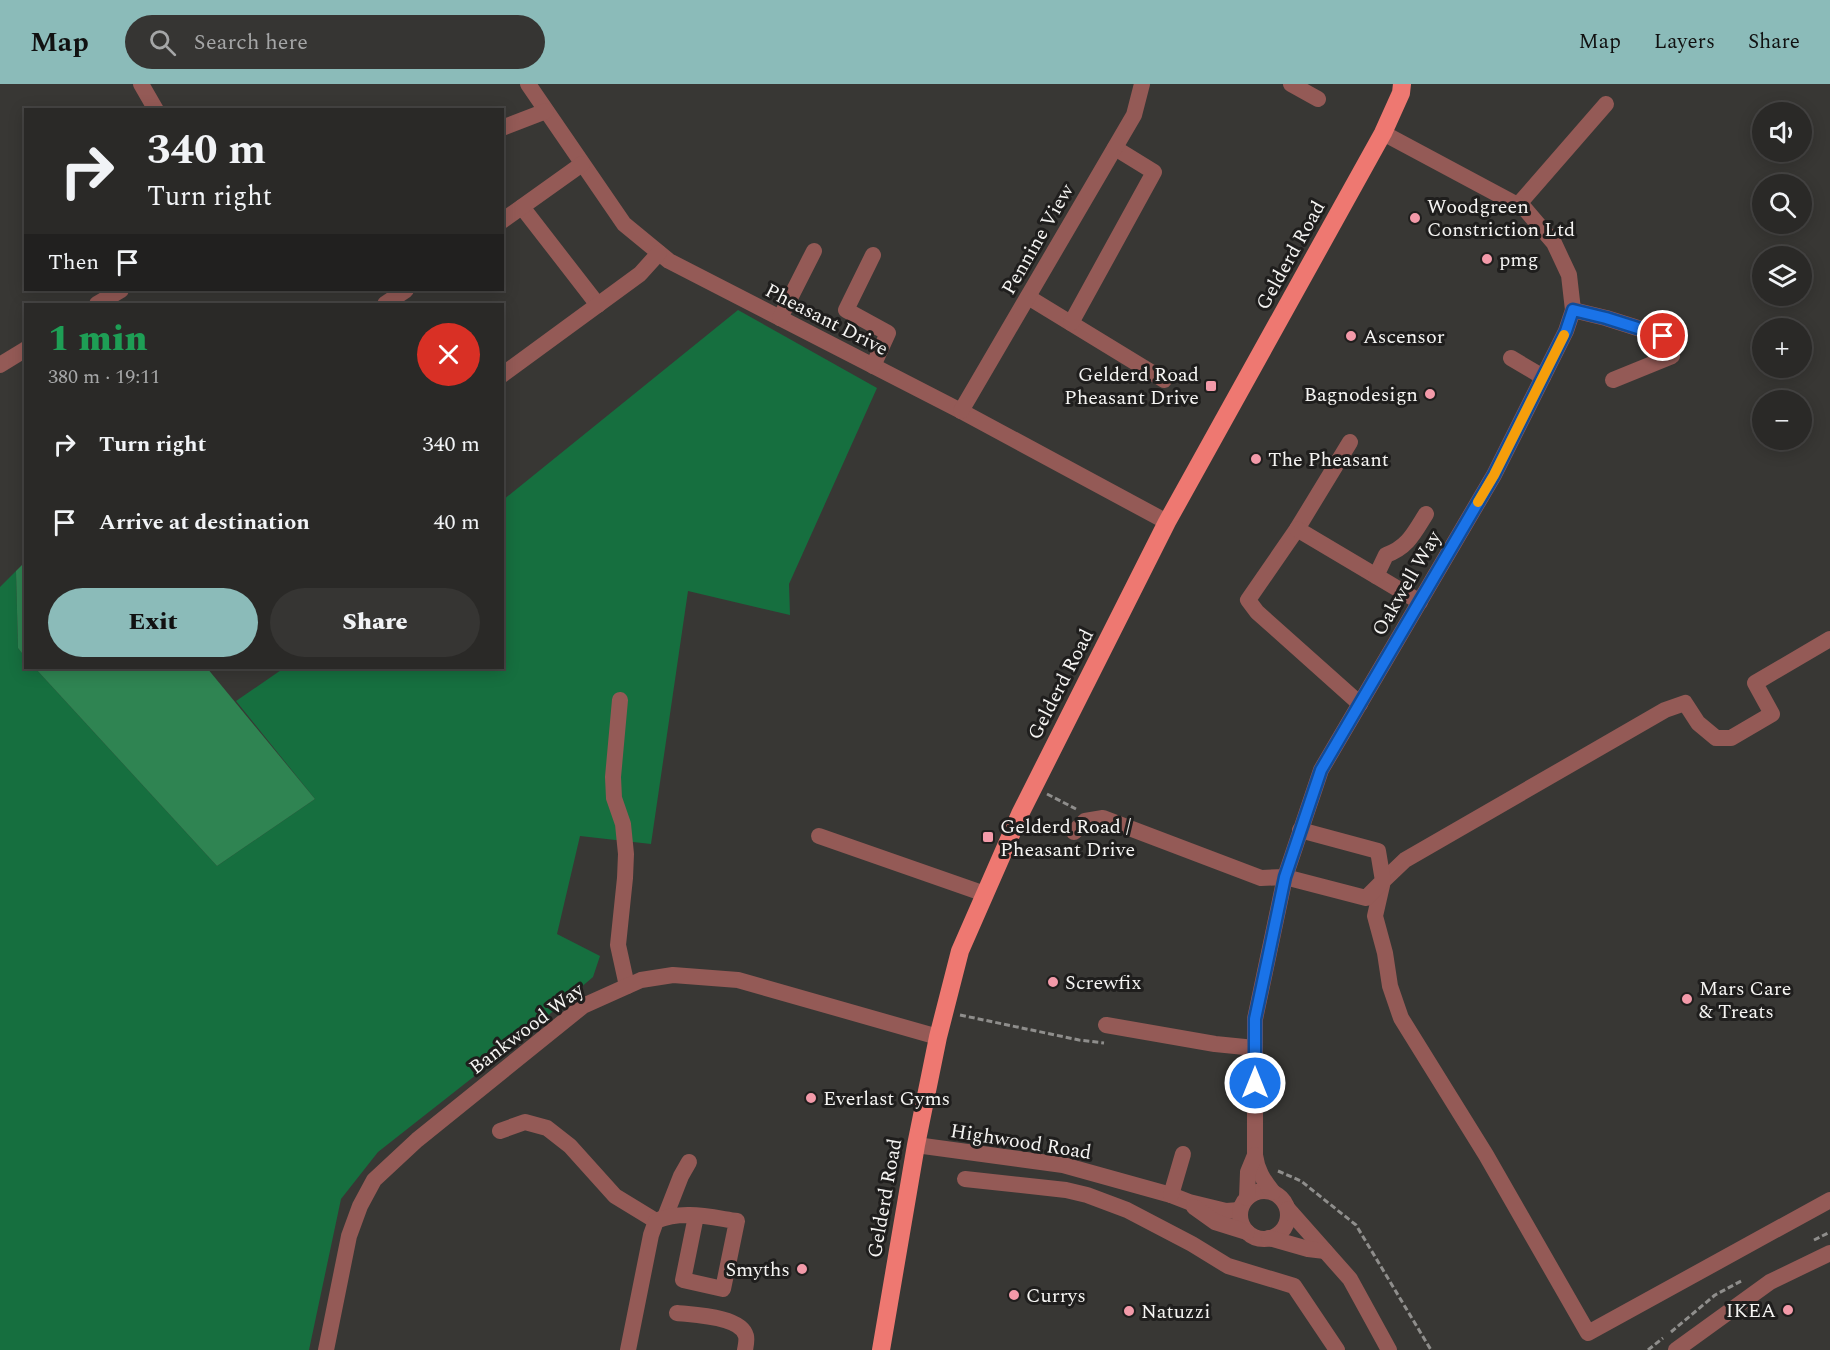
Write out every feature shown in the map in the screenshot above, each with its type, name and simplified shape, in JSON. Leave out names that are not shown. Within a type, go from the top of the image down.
[{"type":"main road","name":"Gelderd Road","points":[[881,1350],[916,1145],[938,1037],[960,951],[1034,787],[1167,522],[1383,133],[1401,93],[1402,84]]},
{"type":"street","points":[[141,84],[155,108]]},
{"type":"street","name":"Pheasant Drive","points":[[528,84],[624,224],[669,261],[961,411],[1167,522]]},
{"type":"street","name":"Pennine View","points":[[961,411],[1134,115],[1142,84]]},
{"type":"street","points":[[1291,84],[1318,99]]},
{"type":"street","points":[[1518,205],[1606,104]]},
{"type":"street","points":[[504,127],[546,111]]},
{"type":"street","name":"Oakwell Way","points":[[1273,1192],[1260,1174],[1255,1155],[1255,1019],[1285,877],[1300,830],[1321,770],[1494,475],[1566,331],[1573,310],[1569,275],[1554,243],[1525,209],[1383,133]]},
{"type":"street","points":[[1071,323],[1154,172],[1115,148]]},
{"type":"street","points":[[504,220],[582,164]]},
{"type":"street","points":[[522,207],[598,304]]},
{"type":"street","points":[[780,318],[814,251]]},
{"type":"street","points":[[504,374],[640,274],[659,253]]},
{"type":"street","points":[[873,255],[846,309],[888,333],[873,366]]},
{"type":"street","points":[[99,303],[119,291]]},
{"type":"street","points":[[386,303],[404,291]]},
{"type":"street","points":[[1028,297],[1164,380]]},
{"type":"street","points":[[1573,310],[1663,336],[1671,356],[1613,380]]},
{"type":"street","points":[[0,365],[24,350]]},
{"type":"street","points":[[1511,358],[1543,376]]},
{"type":"street","points":[[1350,442],[1297,529],[1248,600],[1257,612],[1360,704]]},
{"type":"street","points":[[1376,576],[1386,555],[1398,551],[1408,543],[1425,514]]},
{"type":"street","points":[[1297,529],[1420,602]]},
{"type":"street","points":[[1074,832],[1085,821],[1103,818],[1261,878],[1285,877],[1366,898],[1405,860],[1665,710],[1685,703],[1698,723],[1716,738],[1731,738],[1772,714],[1755,683],[1830,639]]},
{"type":"street","points":[[620,700],[613,777],[614,798],[623,824],[626,854],[626,878],[618,945],[627,986]]},
{"type":"street","points":[[1300,830],[1378,852],[1383,881],[1375,916],[1385,953],[1390,987],[1401,1018],[1486,1155],[1588,1333],[1830,1200]]},
{"type":"street","points":[[819,836],[986,894]]},
{"type":"street","name":"Bankwood Way","points":[[326,1350],[349,1236],[360,1206],[374,1180],[417,1140],[584,1006],[641,980],[673,975],[738,980],[938,1037]]},
{"type":"street","points":[[1106,1025],[1215,1044],[1255,1048]]},
{"type":"street","points":[[500,1131],[525,1122],[548,1128],[570,1146],[615,1196],[666,1217],[696,1216],[736,1221],[723,1289],[683,1280],[696,1216]]},
{"type":"street","name":"Highwood Road","points":[[916,1145],[1063,1165],[1226,1211],[1243,1204]]},
{"type":"street","points":[[1171,1195],[1183,1154]]},
{"type":"street","name":"Oakwell Way","points":[[1243,1204],[1248,1172],[1255,1155]]},
{"type":"street","points":[[628,1350],[651,1235],[666,1217],[681,1176],[689,1162]]},
{"type":"street","points":[[964,1179],[1066,1190],[1087,1195],[1127,1210],[1228,1266],[1294,1286],[1337,1350]]},
{"type":"street","points":[[1288,1209],[1286,1224],[1282,1231],[1269,1238],[1261,1239],[1247,1232],[1243,1226],[1243,1204],[1258,1191],[1273,1192],[1285,1202],[1288,1209],[1350,1279],[1389,1350]]},
{"type":"street","name":"Highwood Road","points":[[1189,1202],[1215,1222],[1247,1232]]},
{"type":"street","points":[[1269,1238],[1308,1249],[1325,1251]]},
{"type":"street","points":[[1676,1350],[1770,1282],[1830,1252]]},
{"type":"street","points":[[677,1313],[728,1320],[743,1329],[747,1338],[745,1350]]},
{"type":"path","points":[[1034,787],[1096,819]]},
{"type":"path","points":[[1260,1174],[1271,1168],[1301,1181],[1356,1225],[1431,1350]]},
{"type":"green space","points":[[738,310],[877,388],[789,584],[790,615],[688,591],[651,844],[580,836],[557,934],[600,956],[593,977],[509,1049],[378,1152],[341,1199],[309,1350],[0,1350],[0,587],[16,571],[18,648],[24,656],[24,669],[36,669],[217,866],[315,799],[236,701],[283,669],[504,669],[504,499]]},
{"type":"green space","points":[[24,563],[24,656],[18,648],[16,571]]},
{"type":"green space","points":[[36,669],[208,669],[315,799],[217,866]]},
{"type":"slow traffic","points":[[1478,502],[1494,475],[1564,335]]},
{"type":"place","name":"Woodgreen Constriction Ltd","points":[[1415,218]]},
{"type":"place","name":"pmg","points":[[1487,259]]},
{"type":"place","name":"Ascensor","points":[[1351,336]]},
{"type":"place","name":"Gelderd Road Pheasant Drive","points":[[1211,386]]},
{"type":"place","name":"Bagnodesign","points":[[1430,394]]},
{"type":"place","name":"The Pheasant","points":[[1256,459]]},
{"type":"place","name":"Gelderd Road / Pheasant Drive","points":[[988,837]]},
{"type":"place","name":"Screwfix","points":[[1053,982]]},
{"type":"place","name":"Mars Care & Treats","points":[[1687,999]]},
{"type":"place","name":"Everlast Gyms","points":[[811,1098]]},
{"type":"place","name":"Smyths","points":[[802,1269]]},
{"type":"place","name":"Currys","points":[[1014,1295]]},
{"type":"place","name":"IKEA","points":[[1788,1310]]},
{"type":"place","name":"Natuzzi","points":[[1129,1311]]},
{"type":"route","points":[[1255,1083],[1255,1019],[1285,877],[1321,770],[1494,475],[1566,331],[1573,310],[1663,336]]}]
